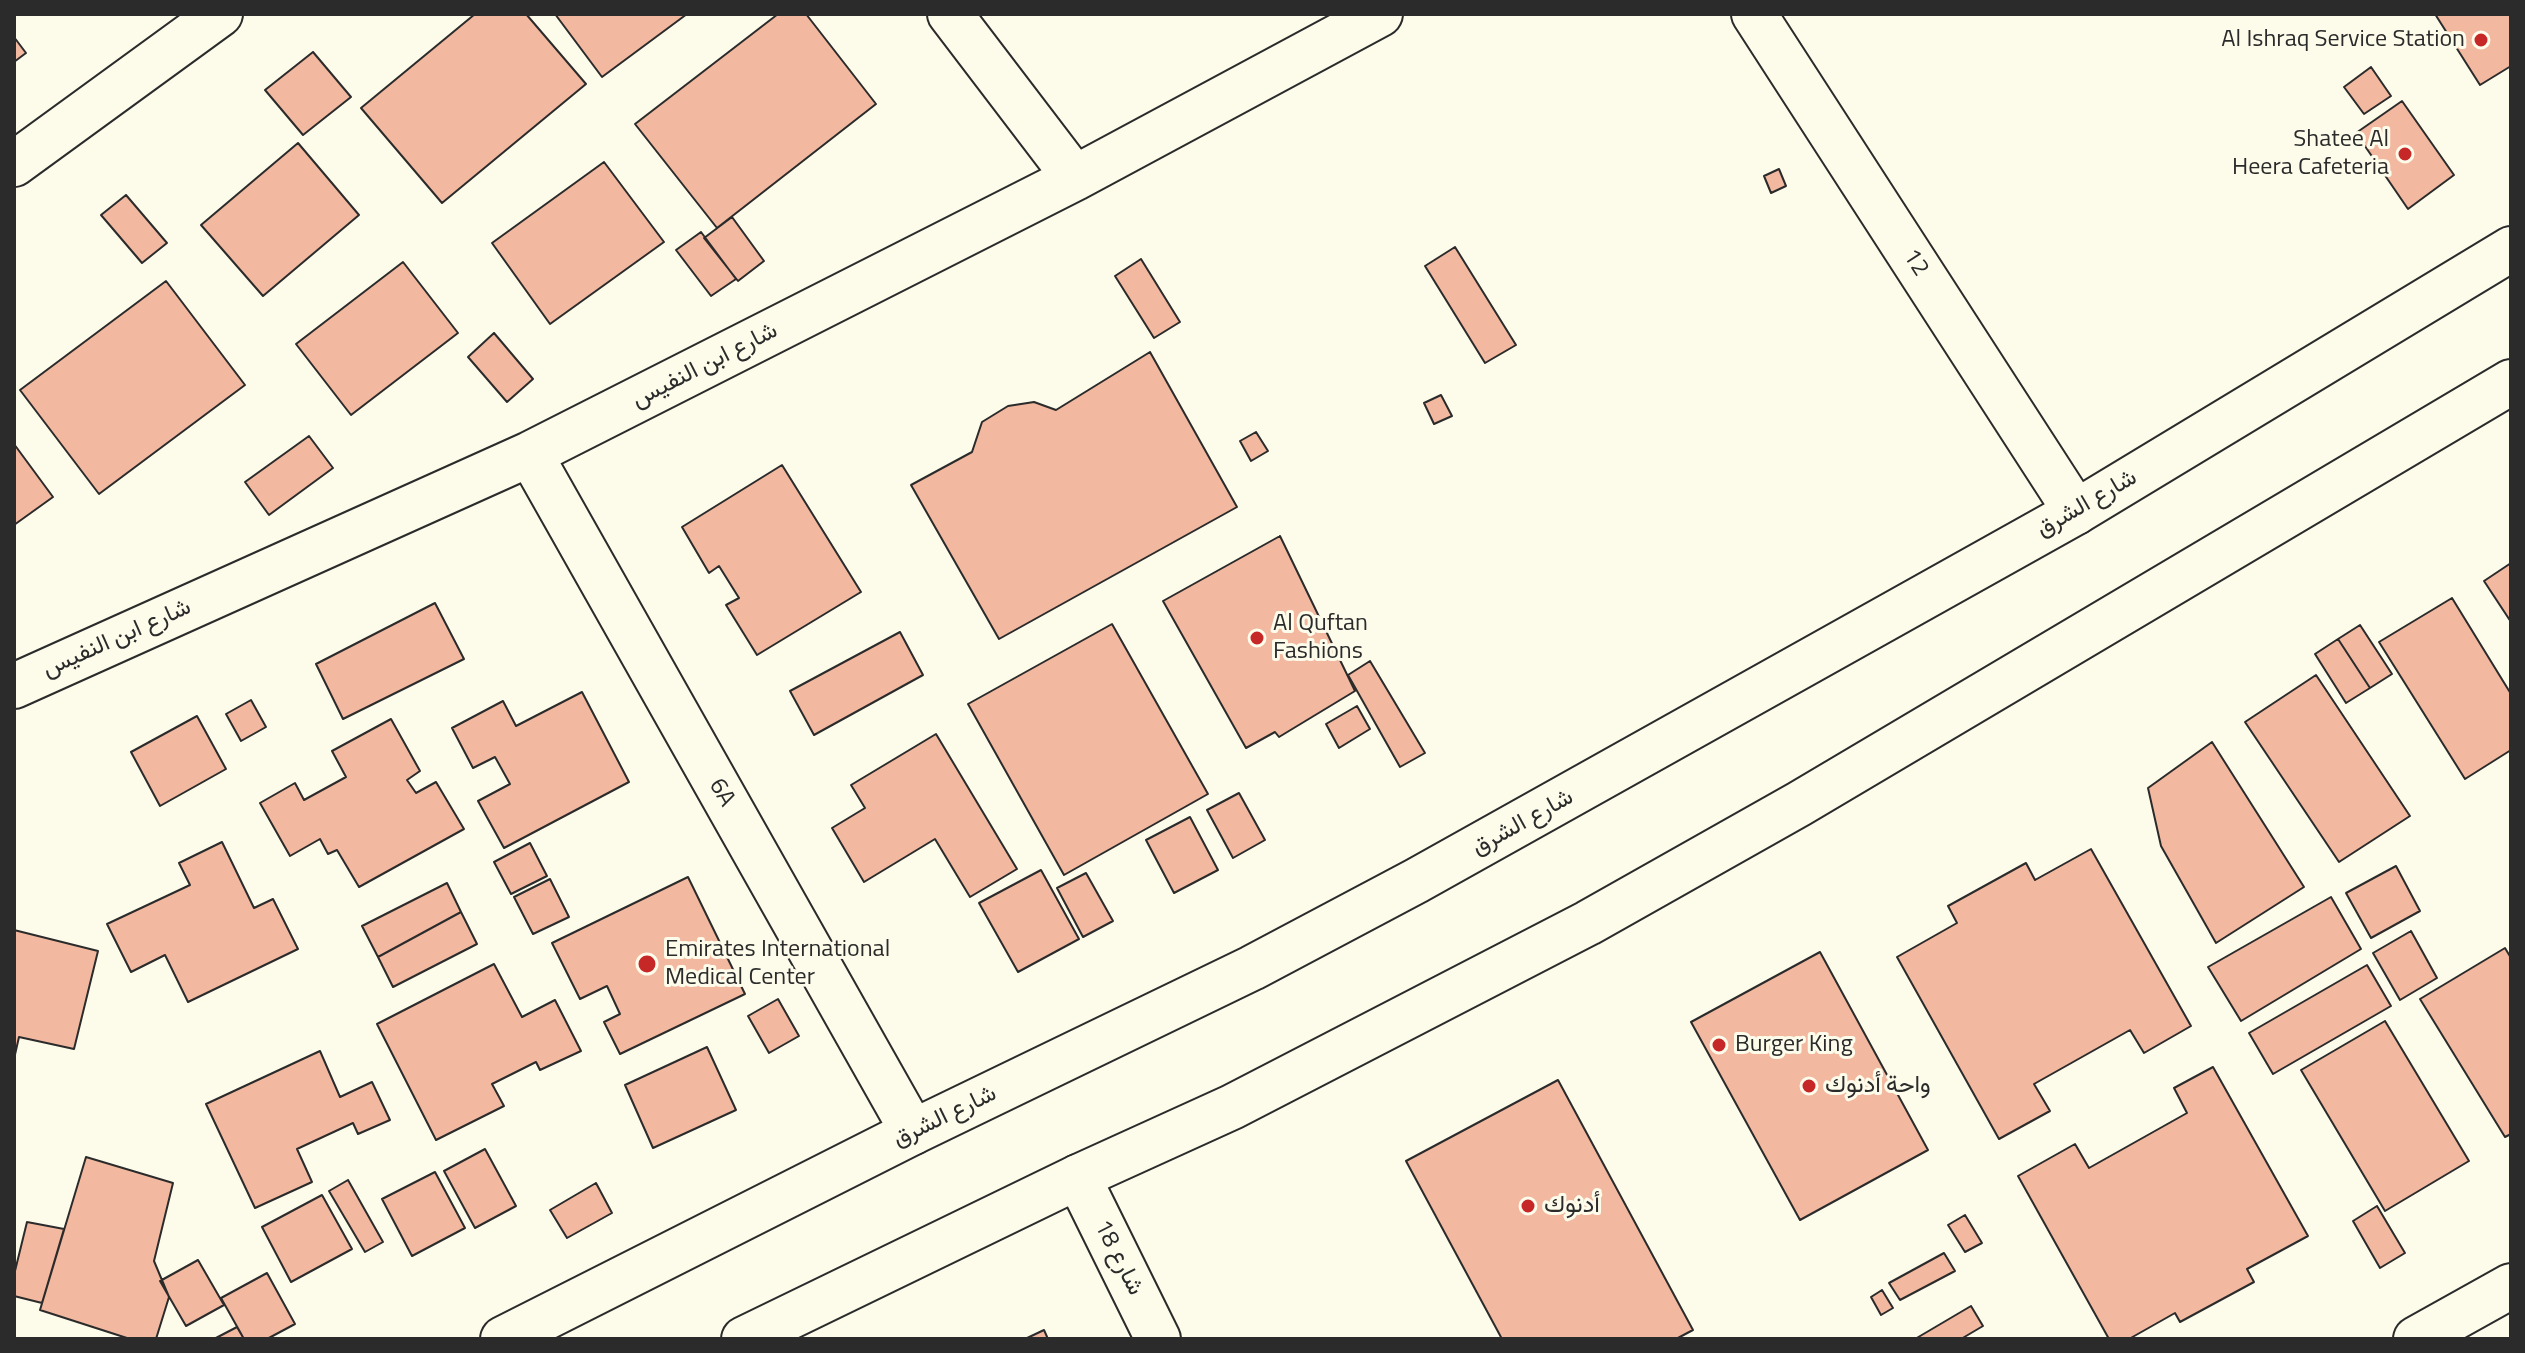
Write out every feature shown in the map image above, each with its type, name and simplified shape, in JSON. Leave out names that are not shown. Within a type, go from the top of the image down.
[{"type":"main road","points":[[950,14],[1075,178]]},
{"type":"main road","name":"شارع ابن النفيس","points":[[14,686],[530,454],[1075,178],[1380,14]]},
{"type":"main road","name":"12","points":[[1754,14],[2076,512]]},
{"type":"main road","points":[[14,164],[209,17]]},
{"type":"main road","name":"شارع الشرق","points":[[503,1339],[913,1132],[1155,1016],[1402,888],[2076,512],[2511,249]]},
{"type":"main road","points":[[744,1339],[1078,1177],[1232,1107],[1588,923],[1799,804],[2511,382]]},
{"type":"main road","name":"6A","points":[[530,454],[913,1132]]},
{"type":"main road","name":"شارع 18","points":[[1078,1177],[1158,1339]]},
{"type":"main road","points":[[2416,1339],[2511,1286]]},
{"type":"building","points":[[475,14],[526,14],[586,84],[442,203],[361,108]]},
{"type":"building","points":[[555,14],[687,14],[602,77]]},
{"type":"building","points":[[778,14],[806,14],[876,104],[717,228],[635,124]]},
{"type":"building","name":"Al Ishraq Service Station","points":[[2435,14],[2511,14],[2511,66],[2480,85]]},
{"type":"building","points":[[14,37],[26,53],[14,62]]},
{"type":"building","points":[[313,52],[351,97],[303,135],[265,90]]},
{"type":"building","points":[[2371,67],[2391,96],[2364,114],[2344,87]]},
{"type":"building","name":"Shatee Al Heera Cafeteria","points":[[2402,101],[2454,175],[2408,209],[2356,133]]},
{"type":"building","points":[[298,143],[359,215],[263,296],[201,225]]},
{"type":"building","points":[[604,162],[664,242],[550,324],[492,243]]},
{"type":"building","points":[[1779,169],[1786,186],[1771,193],[1764,176]]},
{"type":"building","points":[[126,195],[167,243],[142,263],[101,215]]},
{"type":"building","points":[[732,217],[764,261],[738,281],[704,238]]},
{"type":"building","points":[[701,232],[736,279],[711,296],[676,250]]},
{"type":"building","points":[[1455,247],[1516,345],[1485,363],[1425,266]]},
{"type":"building","points":[[1141,259],[1180,322],[1154,338],[1115,276]]},
{"type":"building","points":[[403,262],[458,333],[351,415],[296,344]]},
{"type":"building","points":[[166,281],[245,385],[99,494],[20,390]]},
{"type":"building","points":[[494,333],[533,379],[507,402],[468,357]]},
{"type":"building","points":[[1150,352],[1237,507],[999,639],[911,485],[972,452],[982,422],[1008,406],[1034,402],[1056,410]]},
{"type":"building","points":[[1441,395],[1452,416],[1434,424],[1424,403]]},
{"type":"building","points":[[1256,432],[1268,451],[1251,461],[1240,441]]},
{"type":"building","points":[[309,436],[333,468],[269,515],[245,482]]},
{"type":"building","points":[[14,444],[53,497],[14,525]]},
{"type":"building","points":[[782,465],[861,592],[757,655],[726,605],[739,598],[719,566],[709,573],[682,527]]},
{"type":"building","name":"Al Quftan Fashions","points":[[1280,536],[1355,691],[1279,737],[1275,732],[1246,748],[1163,601]]},
{"type":"building","points":[[2511,563],[2511,622],[2484,581]]},
{"type":"building","points":[[2452,598],[2511,694],[2511,750],[2465,779],[2379,642]]},
{"type":"building","points":[[435,603],[464,659],[343,719],[316,664]]},
{"type":"building","points":[[1112,624],[1208,794],[1064,875],[968,704]]},
{"type":"building","points":[[2360,625],[2392,674],[2370,688],[2338,639]]},
{"type":"building","points":[[900,632],[923,675],[814,735],[790,691]]},
{"type":"building","points":[[2338,639],[2370,688],[2346,703],[2315,654]]},
{"type":"building","points":[[1370,661],[1425,753],[1400,767],[1348,675]]},
{"type":"building","points":[[2316,675],[2410,816],[2339,862],[2245,722]]},
{"type":"building","points":[[582,692],[629,782],[504,848],[478,801],[510,784],[495,757],[473,768],[452,728],[503,701],[516,726]]},
{"type":"building","points":[[251,700],[266,727],[241,741],[226,714]]},
{"type":"building","points":[[1357,706],[1370,729],[1339,748],[1326,724]]},
{"type":"building","points":[[197,716],[226,769],[160,806],[131,752]]},
{"type":"building","points":[[391,719],[420,771],[407,780],[416,793],[436,782],[464,829],[359,887],[337,850],[328,854],[320,839],[290,856],[260,803],[295,783],[304,800],[346,777],[332,751]]},
{"type":"building","points":[[936,734],[1017,869],[970,897],[935,839],[864,882],[832,828],[865,808],[851,785]]},
{"type":"building","points":[[2212,742],[2304,887],[2216,943],[2161,846],[2148,788]]},
{"type":"building","points":[[1239,793],[1265,840],[1233,858],[1207,810]]},
{"type":"building","points":[[1190,817],[1218,870],[1174,893],[1146,840]]},
{"type":"building","points":[[222,842],[254,908],[273,899],[298,949],[188,1002],[165,955],[131,972],[107,924],[190,885],[179,863]]},
{"type":"building","points":[[530,843],[547,876],[511,894],[494,862]]},
{"type":"building","points":[[2091,849],[2191,1026],[2144,1053],[2130,1030],[2034,1084],[2050,1111],[1999,1139],[1897,957],[1957,923],[1948,906],[2026,863],[2035,880]]},
{"type":"building","points":[[2396,866],[2420,911],[2371,938],[2346,893]]},
{"type":"building","points":[[1041,870],[1079,939],[1018,972],[979,903]]},
{"type":"building","points":[[1086,873],[1113,921],[1083,937],[1057,888]]},
{"type":"building","name":"Emirates International Medical Center","points":[[688,877],[745,994],[620,1054],[604,1022],[620,1014],[607,986],[580,999],[552,943]]},
{"type":"building","points":[[550,879],[569,917],[533,934],[514,897]]},
{"type":"building","points":[[447,883],[461,912],[378,957],[362,926]]},
{"type":"building","points":[[2331,897],[2361,949],[2241,1021],[2208,967]]},
{"type":"building","points":[[461,912],[477,944],[393,987],[378,957]]},
{"type":"building","points":[[14,930],[98,951],[74,1049],[19,1037],[14,1059]]},
{"type":"building","points":[[2411,931],[2437,978],[2400,1000],[2373,953]]},
{"type":"building","points":[[2505,948],[2511,958],[2511,1134],[2505,1137],[2420,999]]},
{"type":"building","name":"واحة أدنوك","points":[[1820,952],[1928,1150],[1800,1220],[1691,1022]]},
{"type":"building","points":[[494,964],[522,1017],[555,1000],[581,1051],[540,1070],[536,1062],[492,1084],[504,1106],[436,1140],[377,1024]]},
{"type":"building","points":[[2367,965],[2391,1006],[2273,1074],[2249,1033]]},
{"type":"building","points":[[778,999],[799,1036],[769,1053],[748,1016]]},
{"type":"building","points":[[2385,1021],[2469,1161],[2385,1211],[2301,1070]]},
{"type":"building","points":[[707,1047],[736,1110],[653,1148],[625,1085]]},
{"type":"building","points":[[320,1051],[340,1097],[372,1082],[390,1120],[358,1134],[353,1123],[297,1149],[312,1182],[255,1208],[206,1104]]},
{"type":"building","points":[[2213,1067],[2308,1236],[2247,1269],[2254,1282],[2180,1322],[2175,1313],[2129,1339],[2109,1339],[2018,1176],[2075,1144],[2089,1168],[2187,1113],[2174,1088]]},
{"type":"building","name":"أدنوك","points":[[1558,1080],[1693,1330],[1676,1339],[1502,1339],[1406,1161]]},
{"type":"building","points":[[485,1149],[516,1206],[475,1228],[444,1171]]},
{"type":"building","points":[[86,1157],[173,1183],[154,1261],[169,1297],[156,1339],[130,1339],[40,1310]]},
{"type":"building","points":[[435,1172],[465,1228],[412,1256],[382,1199]]},
{"type":"building","points":[[348,1180],[383,1242],[365,1252],[329,1191]]},
{"type":"building","points":[[596,1183],[612,1213],[567,1238],[550,1210]]},
{"type":"building","points":[[322,1195],[352,1249],[291,1282],[262,1227]]},
{"type":"building","points":[[2377,1206],[2405,1253],[2380,1268],[2353,1221]]},
{"type":"building","points":[[1965,1215],[1982,1243],[1965,1252],[1948,1225]]},
{"type":"building","points":[[27,1222],[64,1229],[42,1303],[14,1296],[14,1275]]},
{"type":"building","points":[[1944,1253],[1955,1271],[1900,1300],[1889,1283]]},
{"type":"building","points":[[198,1260],[224,1305],[186,1326],[160,1281]]},
{"type":"building","points":[[267,1273],[295,1324],[267,1339],[244,1339],[221,1298]]},
{"type":"building","points":[[1882,1290],[1893,1308],[1881,1315],[1871,1297]]},
{"type":"building","points":[[1971,1306],[1983,1326],[1961,1339],[1915,1339]]},
{"type":"building","points":[[237,1327],[244,1339],[214,1339]]},
{"type":"building","points":[[1044,1330],[1048,1339],[1025,1339]]},
{"type":"place","name":"Al Ishraq Service Station","points":[[2481,40]]},
{"type":"place","name":"Shatee Al Heera Cafeteria","points":[[2405,154]]},
{"type":"place","name":"Al Quftan Fashions","points":[[1257,638]]},
{"type":"place","name":"Emirates International Medical Center","points":[[647,964]]},
{"type":"place","name":"Burger King","points":[[1719,1045]]},
{"type":"place","name":"واحة أدنوك","points":[[1809,1086]]},
{"type":"place","name":"أدنوك","points":[[1528,1206]]}]
